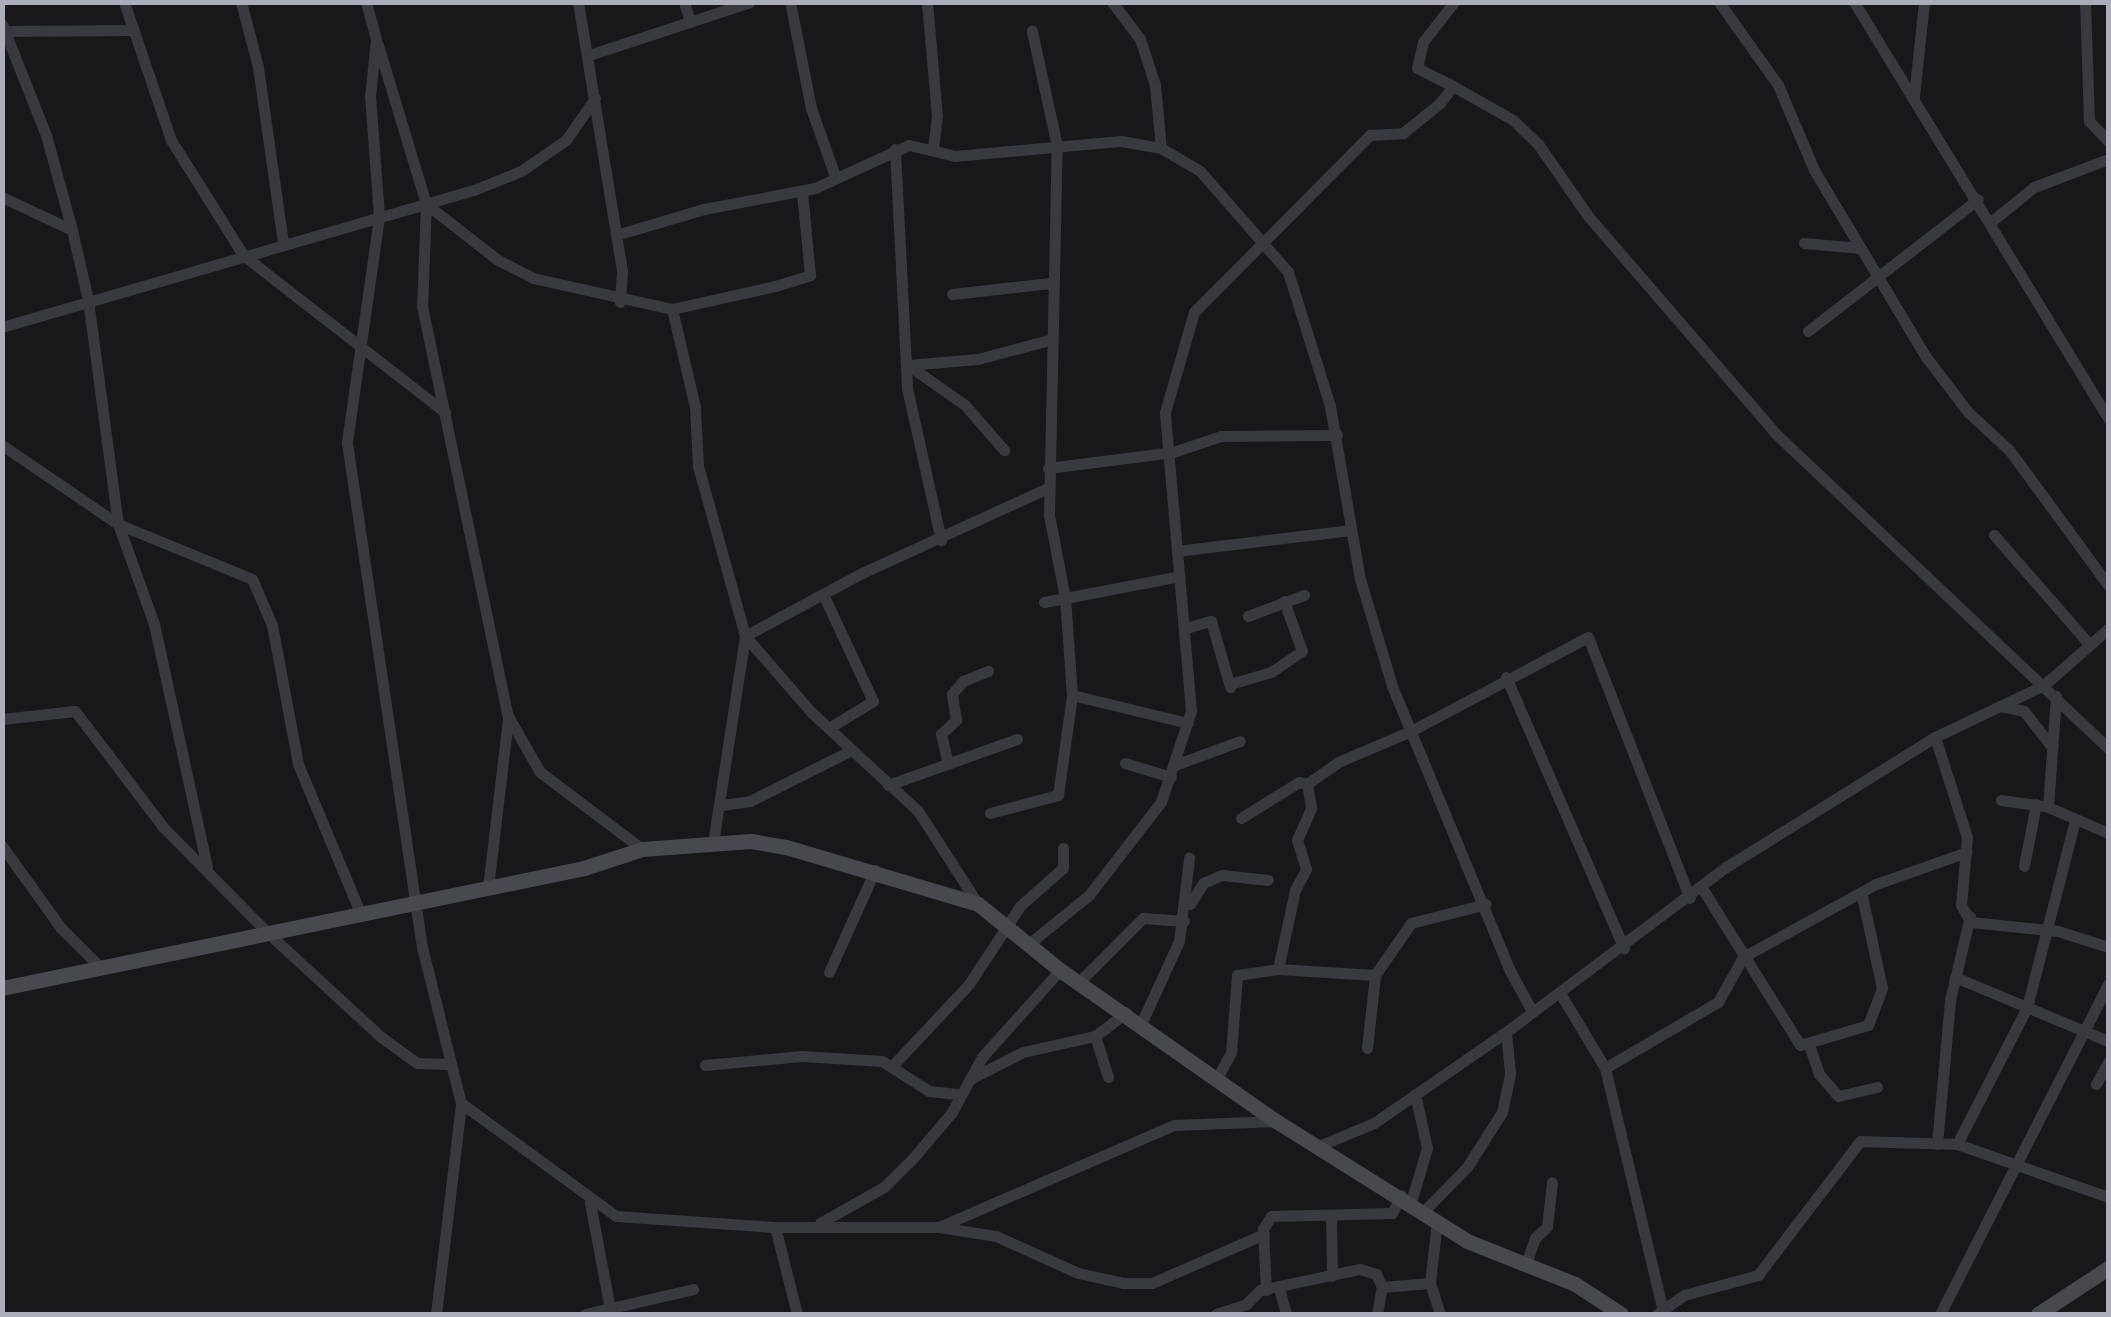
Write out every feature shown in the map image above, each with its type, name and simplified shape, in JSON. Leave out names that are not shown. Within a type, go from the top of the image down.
[{"type":"main road","points":[[2,988],[488,887],[642,849],[712,842],[786,846],[978,904],[1006,921],[1060,970],[1276,1121],[1321,1145],[1418,1208],[1526,1264],[1575,1284],[1620,1314]]},
{"type":"main road","points":[[2038,1314],[2108,1268]]},
{"type":"street","points":[[124,2],[171,140],[243,255],[445,412]]},
{"type":"street","points":[[241,2],[258,68],[283,243]]},
{"type":"street","points":[[366,2],[426,204],[422,306],[508,716],[540,772],[642,849]]},
{"type":"street","points":[[578,2],[590,55],[616,235],[620,302]]},
{"type":"street","points":[[684,2],[690,22]]},
{"type":"street","points":[[590,55],[750,2]]},
{"type":"street","points":[[790,2],[811,108],[835,176]]},
{"type":"street","points":[[928,2],[938,116],[933,148]]},
{"type":"street","points":[[1112,2],[1145,54],[1161,148]]},
{"type":"street","points":[[1454,2],[1423,42],[1417,68],[1513,120],[1538,144],[1588,216],[1775,433],[1839,501],[1896,544],[2108,748]]},
{"type":"street","points":[[1718,2],[1778,85],[1814,170],[1943,381],[2010,450],[2108,585]]},
{"type":"street","points":[[1854,2],[1978,199],[2108,418]]},
{"type":"street","points":[[1914,96],[1924,2]]},
{"type":"street","points":[[2085,2],[2088,121],[2108,141]]},
{"type":"street","points":[[132,30],[4,29],[72,230],[88,300],[118,524],[154,624],[207,866]]},
{"type":"street","points":[[990,813],[1058,795],[1072,695],[1066,598],[1048,488],[1050,283],[1057,146],[1032,31]]},
{"type":"street","points":[[376,40],[370,96],[379,216],[347,444],[354,519],[394,730],[415,901],[446,1064],[461,1103],[436,1314]]},
{"type":"street","points":[[1030,943],[1088,895],[1161,802],[1188,723],[1186,628],[1167,398],[1194,312],[1370,135],[1417,125],[1454,86]]},
{"type":"street","points":[[2,327],[426,204],[521,171],[566,140],[595,98]]},
{"type":"street","points":[[616,235],[704,209],[802,192],[895,149],[933,148],[955,156],[1121,141],[1161,148],[1200,171],[1265,239],[1295,290],[1337,435],[1360,579],[1411,731],[1486,904],[1510,971],[1532,1010]]},
{"type":"street","points":[[895,149],[912,419],[935,494],[941,540]]},
{"type":"street","points":[[1992,222],[2034,187],[2108,159]]},
{"type":"street","points":[[426,204],[498,260],[534,278],[620,302],[672,310],[810,274],[802,192]]},
{"type":"street","points":[[2,197],[72,230]]},
{"type":"street","points":[[1808,331],[1978,199]]},
{"type":"street","points":[[1804,242],[1861,248]]},
{"type":"street","points":[[952,294],[1050,283]]},
{"type":"street","points":[[672,310],[695,407],[698,466],[745,636],[722,804],[712,842]]},
{"type":"street","points":[[908,365],[978,359],[1049,340]]},
{"type":"street","points":[[908,365],[965,405],[1004,450]]},
{"type":"street","points":[[1048,468],[1173,452],[1222,436],[1337,435]]},
{"type":"street","points":[[2,446],[118,524],[252,578],[272,625],[298,764],[360,912]]},
{"type":"street","points":[[745,636],[823,594],[1048,488]]},
{"type":"street","points":[[1177,552],[1351,530]]},
{"type":"street","points":[[1994,534],[2090,645]]},
{"type":"street","points":[[1044,602],[1180,576]]},
{"type":"street","points":[[823,594],[873,700],[829,728]]},
{"type":"street","points":[[1248,616],[1304,595]]},
{"type":"street","points":[[1186,628],[1211,620],[1230,686],[1270,672],[1302,651],[1284,601]]},
{"type":"street","points":[[1321,1145],[1374,1123],[1624,949],[1726,867],[1935,737],[2044,685],[2108,629]]},
{"type":"street","points":[[745,636],[829,728],[941,840],[978,904]]},
{"type":"street","points":[[1241,818],[1299,782],[1307,784],[1338,762],[1411,731],[1588,636],[1690,898]]},
{"type":"street","points":[[948,764],[942,734],[956,720],[952,694],[963,681],[988,671]]},
{"type":"street","points":[[1506,677],[1624,949]]},
{"type":"street","points":[[1072,695],[1188,723]]},
{"type":"street","points":[[2024,866],[2042,806],[2056,696]]},
{"type":"street","points":[[1996,706],[2024,711],[2052,747]]},
{"type":"street","points":[[2,720],[75,710],[163,827],[207,866],[269,934],[381,1037],[417,1063],[446,1064]]},
{"type":"street","points":[[488,887],[508,716]]},
{"type":"street","points":[[1935,737],[1967,852],[1961,905],[1971,922],[2051,930],[2108,947]]},
{"type":"street","points":[[888,785],[1017,739]]},
{"type":"street","points":[[1125,763],[1173,771],[1240,741]]},
{"type":"street","points":[[722,804],[750,801],[852,750]]},
{"type":"street","points":[[1278,970],[1295,890],[1306,869],[1297,840],[1311,808],[1307,784]]},
{"type":"street","points":[[2001,800],[2042,806],[2108,833]]},
{"type":"street","points":[[1956,1144],[2028,1007],[2051,930],[2076,820]]},
{"type":"street","points":[[2,846],[61,928],[100,967]]},
{"type":"street","points":[[894,1064],[969,984],[1006,921],[1063,868],[1064,848]]},
{"type":"street","points":[[1605,1068],[1718,1002],[1744,957],[1861,892],[1967,852]]},
{"type":"street","points":[[1142,1024],[1168,972],[1184,917],[1189,858]]},
{"type":"street","points":[[829,972],[875,870]]},
{"type":"street","points":[[1184,917],[1203,883],[1222,875],[1268,880]]},
{"type":"street","points":[[1702,888],[1800,1044],[1809,1045],[1868,1025],[1882,988],[1861,892]]},
{"type":"street","points":[[1367,1048],[1376,975],[1411,923],[1486,904]]},
{"type":"street","points":[[1938,1144],[1955,978],[1970,916]]},
{"type":"street","points":[[1079,982],[1143,918],[1184,917]]},
{"type":"street","points":[[802,1227],[827,1222],[884,1187],[952,1112],[957,1094],[982,1057],[1060,970]]},
{"type":"street","points":[[1217,1078],[1231,1053],[1237,975],[1278,970],[1376,975]]},
{"type":"street","points":[[1955,978],[2108,1041]]},
{"type":"street","points":[[1940,1314],[2108,984]]},
{"type":"street","points":[[1560,993],[1605,1068],[1660,1311],[1758,1275],[1860,1141],[1956,1144],[2108,1197]]},
{"type":"street","points":[[970,1079],[1024,1052],[1095,1036],[1126,1013]]},
{"type":"street","points":[[1286,1314],[1273,1289],[1264,1234],[1272,1216],[1392,1213],[1418,1208],[1467,1167],[1502,1112],[1510,1073],[1506,1032]]},
{"type":"street","points":[[1095,1036],[1108,1077]]},
{"type":"street","points":[[1809,1045],[1820,1074],[1838,1096],[1876,1087]]},
{"type":"street","points":[[704,1065],[802,1056],[894,1064],[929,1091],[957,1094]]},
{"type":"street","points":[[2096,1084],[2108,1062]]},
{"type":"street","points":[[1415,1094],[1427,1148],[1418,1208],[1430,1283],[1440,1314]]},
{"type":"street","points":[[461,1103],[590,1203],[634,1221],[776,1227],[939,1227],[996,1236],[1078,1273],[1123,1283],[1152,1283],[1264,1234]]},
{"type":"street","points":[[939,1227],[1174,1125],[1276,1121]]},
{"type":"street","points":[[1939,1123],[1964,1126]]},
{"type":"street","points":[[1526,1264],[1535,1238],[1547,1227],[1552,1182]]},
{"type":"street","points":[[590,1203],[610,1310]]},
{"type":"street","points":[[1331,1216],[1332,1276]]},
{"type":"street","points":[[776,1227],[796,1314]]},
{"type":"street","points":[[1216,1314],[1273,1289],[1370,1270],[1382,1287],[1378,1314]]},
{"type":"street","points":[[1382,1287],[1430,1283]]},
{"type":"street","points":[[585,1314],[693,1289]]},
{"type":"street","points":[[1252,1298],[1253,1314]]}]
